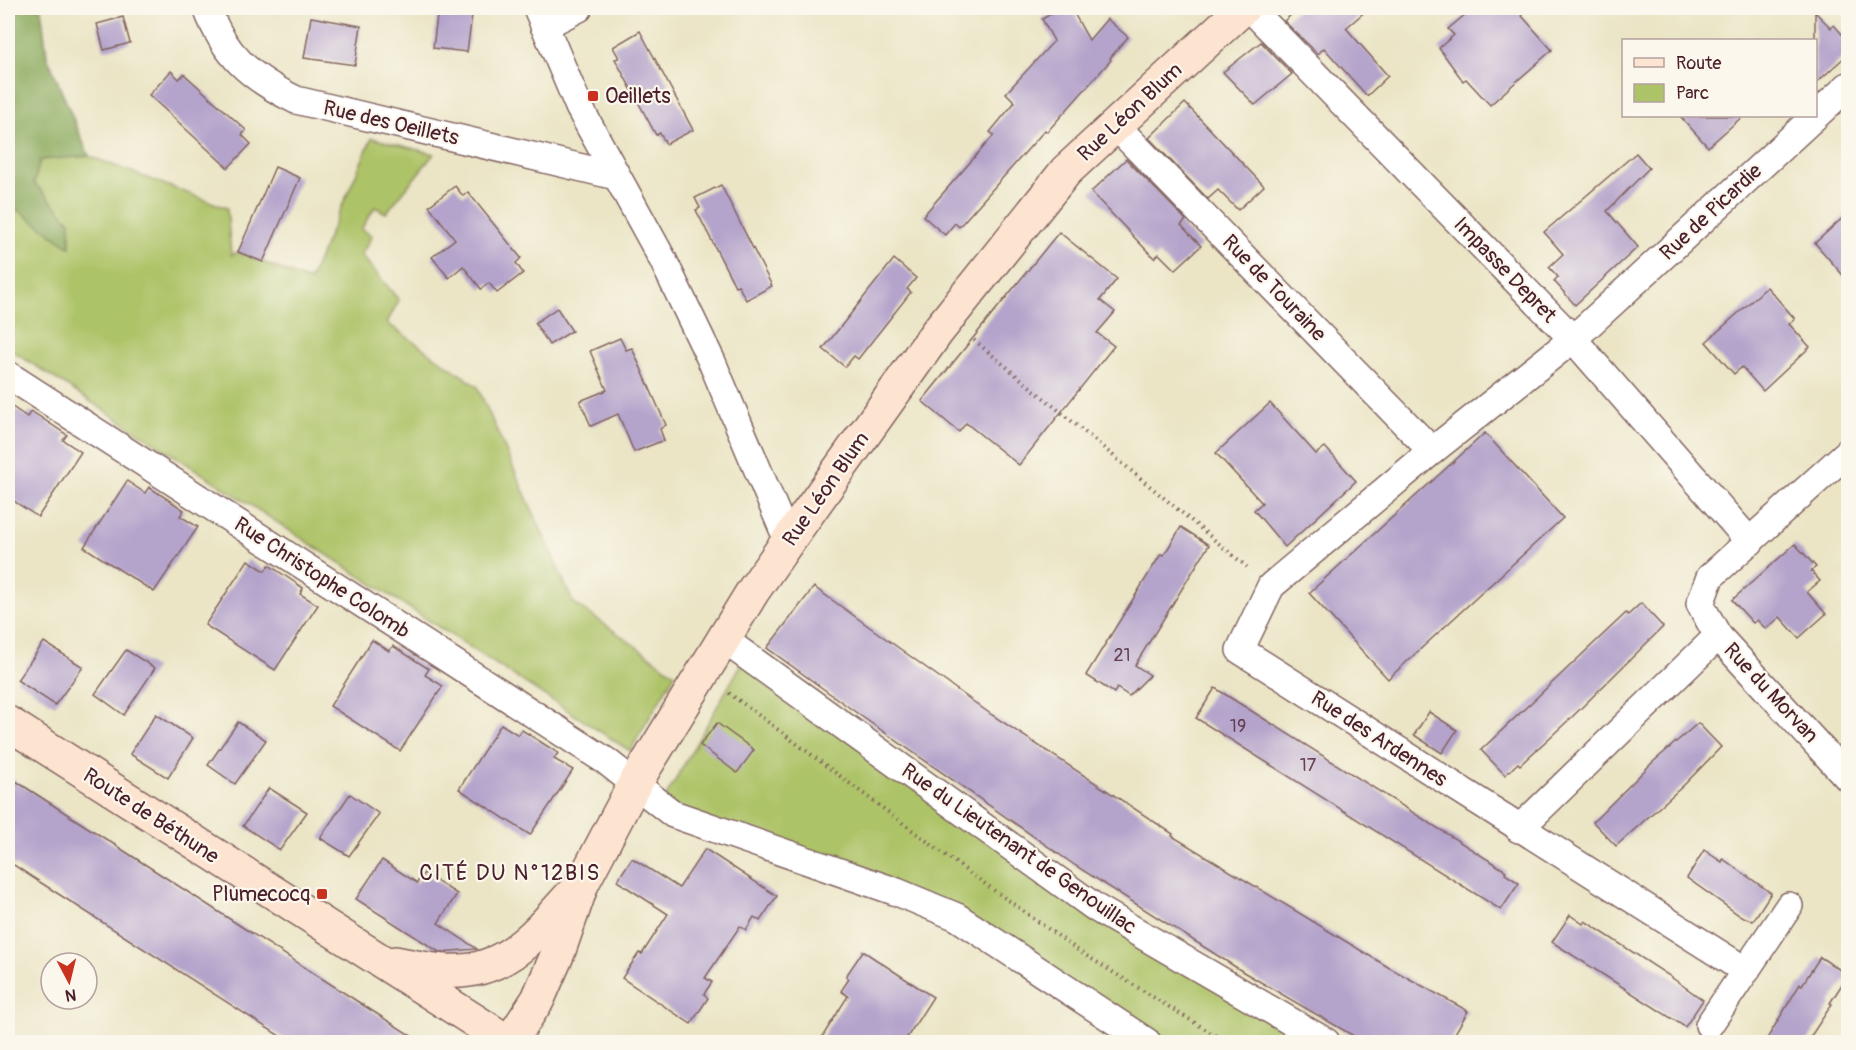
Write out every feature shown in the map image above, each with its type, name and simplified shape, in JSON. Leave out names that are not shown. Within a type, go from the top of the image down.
[{"type":"street","name":"Rue des Oeillets","points":[[207,8],[219,39],[242,65],[267,86],[296,100],[616,176]]},
{"type":"street","points":[[579,8],[540,16],[579,107],[663,260],[697,331],[788,541]]},
{"type":"street","name":"Rue Léon Blum","points":[[509,1042],[538,999],[558,953],[582,884],[634,785],[723,639],[788,541],[948,318],[1065,171],[1243,8]]},
{"type":"street","name":"Impasse Depret","points":[[1250,8],[1573,339],[1750,542]]},
{"type":"street","name":"Rue de Picardie","points":[[1817,115],[1848,86]]},
{"type":"street","name":"Rue de Picardie","points":[[1573,339],[1814,117]]},
{"type":"street","name":"Rue de Touraine","points":[[1115,125],[1432,451]]},
{"type":"street","points":[[1271,586],[1432,451],[1573,339]]},
{"type":"street","name":"Rue Christophe Colomb","points":[[8,375],[606,761],[634,785]]},
{"type":"street","points":[[1750,542],[1848,452]]},
{"type":"street","name":"Rue du Morvan","points":[[1750,542],[1710,577],[1700,604],[1718,636],[1848,778]]},
{"type":"street","name":"Rue des Ardennes","points":[[1271,586],[1240,650],[1746,971]]},
{"type":"street","points":[[1519,829],[1718,636]]},
{"type":"street","name":"Rue du Lieutenant de Genouillac","points":[[723,639],[1096,908],[1326,1042]]},
{"type":"street","name":"Route de Béthune","points":[[8,723],[509,1042]]},
{"type":"street","points":[[634,785],[673,814],[897,892],[957,917],[1148,1042]]},
{"type":"street","points":[[380,961],[447,971],[488,966],[507,959],[540,929],[582,884]]},
{"type":"street","points":[[1710,1025],[1789,906]]},
{"type":"path","points":[[948,318],[1271,586]]},
{"type":"path","points":[[701,675],[731,694],[960,866],[1082,953],[1226,1042]]},
{"type":"green space","points":[[8,8],[41,8],[47,56],[89,156],[40,160],[34,183],[70,221],[70,247],[8,203]]},
{"type":"green space","points":[[372,138],[434,154],[386,213],[375,207],[361,229],[372,236],[361,255],[399,300],[387,323],[477,386],[573,602],[675,674],[630,751],[8,348],[8,203],[69,246],[70,221],[34,183],[40,160],[89,156],[227,208],[231,255],[238,252],[309,281]]},
{"type":"green space","points":[[746,656],[1096,908],[1326,1042],[1147,1042],[957,917],[661,805]]},
{"type":"building","points":[[438,8],[473,8],[467,52],[433,48]]},
{"type":"building","points":[[1061,8],[1071,8],[1089,40],[1107,19],[1128,37],[1110,58],[1111,60],[1047,132],[1045,130],[959,227],[955,223],[945,235],[923,216],[994,135],[990,132],[1015,102],[1006,93],[1054,41],[1042,19]]},
{"type":"building","points":[[1299,8],[1369,8],[1346,28],[1388,76],[1367,96],[1324,48],[1318,54],[1284,21]]},
{"type":"building","points":[[1473,8],[1515,8],[1552,50],[1490,105],[1466,79],[1463,81],[1439,48],[1454,35],[1448,29]]},
{"type":"building","points":[[1815,12],[1831,28],[1834,25],[1848,41],[1848,54],[1817,82],[1817,39],[1815,39]]},
{"type":"building","points":[[123,17],[130,43],[104,50],[97,24]]},
{"type":"building","points":[[311,17],[361,26],[355,65],[304,58]]},
{"type":"building","points":[[640,31],[693,130],[666,144],[660,133],[656,135],[615,59],[619,58],[613,47]]},
{"type":"building","points":[[1261,42],[1292,74],[1255,105],[1223,72]]},
{"type":"building","points":[[171,71],[179,79],[184,74],[246,130],[242,135],[251,144],[228,168],[149,95]]},
{"type":"building","points":[[1185,103],[1264,186],[1238,210],[1218,190],[1208,199],[1149,138]]},
{"type":"building","points":[[1681,117],[1742,117],[1708,147]]},
{"type":"building","points":[[1636,153],[1649,168],[1607,211],[1638,247],[1575,305],[1554,281],[1558,277],[1549,267],[1563,254],[1544,232]]},
{"type":"building","points":[[1126,159],[1186,220],[1181,225],[1201,246],[1175,270],[1159,254],[1154,258],[1091,192]]},
{"type":"building","points":[[275,167],[300,178],[263,262],[238,252]]},
{"type":"building","points":[[721,185],[772,286],[746,300],[738,285],[735,286],[696,210],[700,208],[695,198]]},
{"type":"building","points":[[455,186],[463,196],[468,192],[521,258],[516,263],[523,273],[497,293],[489,283],[481,289],[463,266],[449,278],[432,257],[455,239],[429,206]]},
{"type":"building","points":[[1848,213],[1848,281],[1815,243]]},
{"type":"building","points":[[1059,232],[1117,279],[1100,300],[1115,312],[1097,333],[1114,346],[1019,465],[966,423],[959,432],[922,401]]},
{"type":"building","points":[[894,259],[916,278],[907,289],[911,292],[858,359],[854,356],[845,367],[823,349]]},
{"type":"building","points":[[1767,287],[1795,319],[1789,324],[1810,347],[1763,391],[1742,367],[1734,374],[1706,342]]},
{"type":"building","points":[[557,308],[572,331],[549,345],[535,323]]},
{"type":"building","points":[[620,338],[626,350],[632,348],[666,425],[660,429],[664,440],[634,452],[618,414],[591,426],[580,401],[607,390],[590,351]]},
{"type":"building","points":[[1270,403],[1316,454],[1325,447],[1356,481],[1285,547],[1254,510],[1262,503],[1216,453]]},
{"type":"building","points":[[8,404],[27,417],[31,411],[67,435],[63,440],[81,452],[38,517],[8,497]]},
{"type":"building","points":[[1485,433],[1563,518],[1388,679],[1309,593]]},
{"type":"building","points":[[127,481],[145,493],[149,487],[184,510],[180,516],[198,527],[154,592],[84,547]]},
{"type":"building","points":[[1181,527],[1209,545],[1135,665],[1150,675],[1129,696],[1117,688],[1114,693],[1086,675],[1161,554],[1164,555]]},
{"type":"building","points":[[1795,544],[1816,567],[1811,571],[1820,581],[1807,592],[1826,614],[1799,638],[1780,617],[1766,629],[1757,620],[1753,623],[1732,600]]},
{"type":"building","points":[[248,560],[265,571],[269,565],[303,588],[300,594],[318,605],[275,670],[205,625]]},
{"type":"building","points":[[814,587],[992,715],[1173,834],[1172,836],[1388,967],[1468,1011],[1450,1042],[1364,1042],[1245,973],[1076,866],[861,716],[767,648]]},
{"type":"building","points":[[1641,603],[1663,627],[1572,717],[1520,765],[1518,763],[1505,775],[1481,750],[1626,613],[1628,615]]},
{"type":"building","points":[[372,640],[389,651],[393,646],[429,669],[425,675],[443,686],[400,751],[330,706]]},
{"type":"building","points":[[44,642],[83,667],[55,705],[17,680]]},
{"type":"building","points":[[126,650],[155,668],[124,715],[95,694]]},
{"type":"building","points":[[1215,688],[1506,871],[1505,874],[1519,883],[1501,910],[1196,718]]},
{"type":"building","points":[[1429,712],[1457,730],[1442,753],[1414,735]]},
{"type":"building","points":[[156,714],[193,738],[168,778],[130,754]]},
{"type":"building","points":[[238,722],[266,740],[235,784],[208,765]]},
{"type":"building","points":[[717,723],[754,750],[737,773],[700,745]]},
{"type":"building","points":[[1698,723],[1721,747],[1684,785],[1616,846],[1593,822],[1653,762]]},
{"type":"building","points":[[501,724],[518,735],[522,730],[558,753],[554,759],[573,770],[530,835],[459,789]]},
{"type":"building","points":[[8,776],[421,1042],[289,1042],[32,877],[8,861]]},
{"type":"building","points":[[269,788],[307,812],[280,850],[243,826]]},
{"type":"building","points":[[350,794],[379,814],[349,856],[320,838]]},
{"type":"building","points":[[705,849],[777,896],[760,921],[754,917],[746,930],[740,926],[705,978],[712,982],[704,994],[708,998],[691,1024],[622,978],[639,953],[642,954],[668,914],[617,881],[632,858],[679,888]]},
{"type":"building","points":[[1704,850],[1722,862],[1723,859],[1771,893],[1753,921],[1739,915],[1687,878]]},
{"type":"building","points":[[382,860],[417,883],[424,873],[457,894],[438,923],[477,949],[439,952],[356,899]]},
{"type":"building","points":[[1570,915],[1583,924],[1585,921],[1703,1000],[1685,1027],[1552,942]]},
{"type":"building","points":[[863,951],[933,997],[904,1042],[819,1042],[848,996],[841,991],[849,979],[846,976]]},
{"type":"building","points":[[1820,957],[1848,975],[1830,1003],[1832,1004],[1807,1042],[1765,1042],[1800,984],[1802,985]]},
{"type":"place","name":"Oeillets","points":[[593,96]]},
{"type":"place","name":"Plumecocq","points":[[322,894]]},
{"type":"district","name":"CITÉ DU N°12BIS","points":[[510,873]]}]
